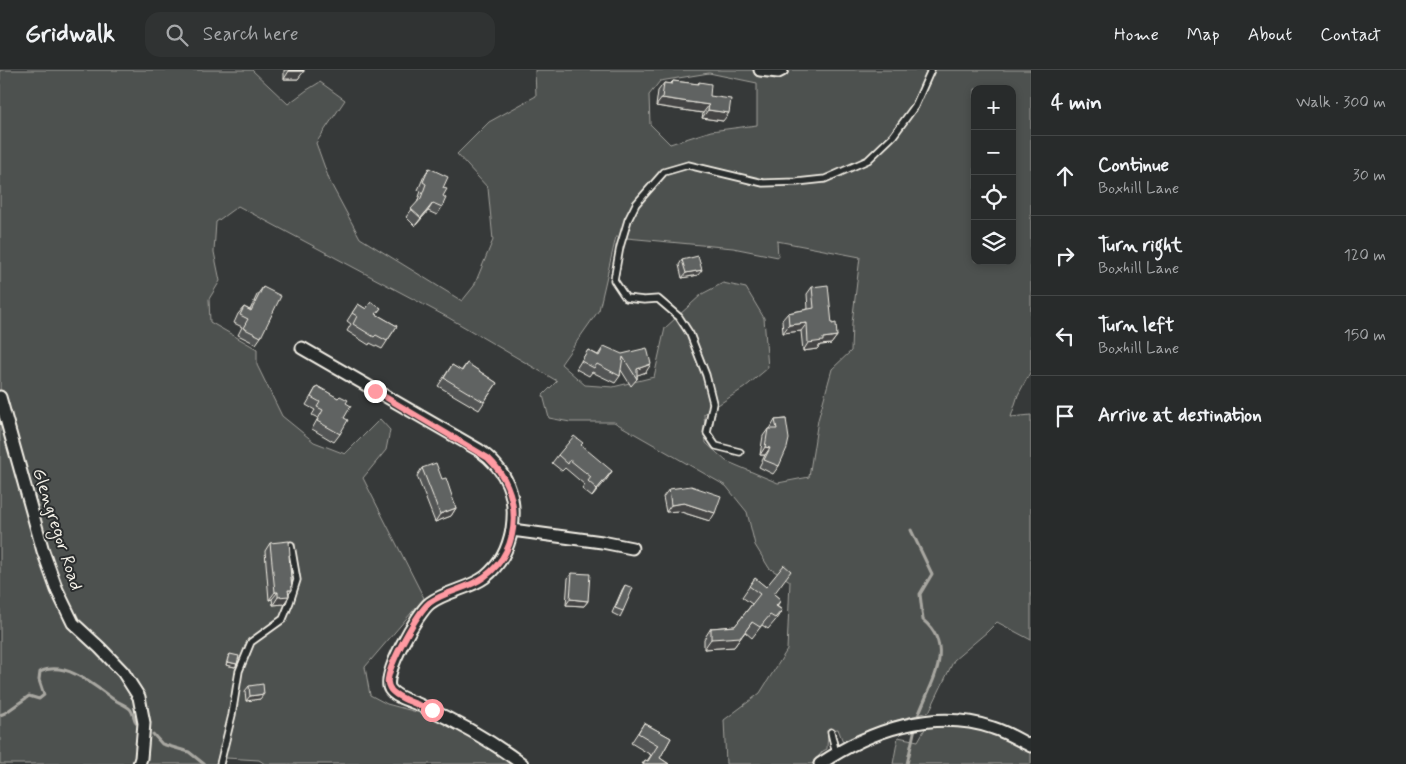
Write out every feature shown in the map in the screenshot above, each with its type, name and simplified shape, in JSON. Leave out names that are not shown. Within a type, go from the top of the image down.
[{"type":"street","points":[[760,70],[778,72],[782,70]]},
{"type":"street","points":[[302,348],[488,458],[500,470],[510,491],[514,512],[509,545],[503,558],[483,578],[432,602],[419,614],[396,656],[388,679],[390,689],[395,694],[474,731],[522,764]]},
{"type":"street","name":"Glengregor Road","points":[[0,397],[43,551],[57,590],[73,623],[123,672],[139,697],[144,723],[139,764]]},
{"type":"street","points":[[512,530],[632,548]]},
{"type":"street","points":[[820,764],[871,736],[909,724],[938,720],[966,721],[993,728],[1031,746]]},
{"type":"lane","points":[[740,452],[716,446],[707,433],[713,403],[706,374],[690,334],[679,317],[658,299],[626,298],[614,280],[620,246],[628,220],[636,204],[664,172],[688,165],[763,183],[824,179],[868,160],[893,136],[915,106],[931,70]]},
{"type":"lane","points":[[220,764],[232,715],[239,671],[251,642],[283,618],[290,602],[297,580],[291,545]]},
{"type":"lane","points":[[831,732],[836,754]]},
{"type":"shaded area","points":[[0,70],[252,70],[288,104],[320,82],[345,100],[316,143],[330,182],[360,238],[462,301],[474,286],[493,240],[488,188],[457,154],[489,122],[536,96],[535,70],[1031,70],[1031,371],[1018,395],[1011,417],[1031,415],[1031,640],[997,622],[954,660],[929,712],[894,721],[854,740],[843,742],[838,729],[828,730],[827,749],[812,764],[726,764],[724,720],[760,693],[787,650],[790,581],[769,568],[755,545],[747,512],[726,486],[614,422],[570,422],[549,418],[543,395],[557,381],[449,318],[238,206],[216,222],[214,252],[220,281],[209,299],[210,322],[257,349],[257,365],[282,416],[314,442],[345,454],[380,419],[390,430],[386,450],[363,478],[424,598],[365,667],[370,695],[387,704],[439,718],[513,764],[265,764],[259,760],[226,758],[224,764],[0,764]],"holes":[[[709,73],[757,83],[757,125],[711,131],[670,144],[650,124],[649,95],[660,81]],[[616,237],[733,248],[778,257],[777,241],[860,257],[852,323],[851,351],[832,369],[818,420],[809,477],[778,483],[726,461],[706,443],[704,414],[744,388],[768,368],[764,318],[746,288],[723,283],[702,294],[665,328],[654,377],[613,387],[585,385],[561,364],[599,310]]]},
{"type":"shaded area","points":[[952,724],[986,729],[1031,750],[1031,764],[893,764],[898,737],[918,741],[926,727]]},
{"type":"building","points":[[673,81],[711,84],[710,96],[731,99],[729,113],[708,110],[709,105],[662,98],[664,83],[672,84]]},
{"type":"building","points":[[429,168],[448,177],[443,188],[447,189],[443,196],[446,198],[442,207],[433,203],[421,218],[411,209],[421,198],[426,184],[423,182]]},
{"type":"building","points":[[698,256],[702,270],[686,273],[682,260]]},
{"type":"building","points":[[828,285],[832,324],[836,323],[837,336],[823,338],[823,341],[808,343],[807,323],[789,325],[788,313],[814,308],[812,287]]},
{"type":"building","points":[[263,287],[281,296],[261,337],[243,328],[248,319],[240,315],[244,307],[251,311]]},
{"type":"building","points":[[371,302],[381,308],[376,314],[397,326],[387,341],[376,335],[374,337],[353,324],[357,316],[352,313],[358,304],[366,309]]},
{"type":"building","points":[[604,346],[622,354],[647,348],[651,364],[637,369],[637,379],[623,357],[620,376],[597,364],[594,368],[581,361],[588,350],[599,356]]},
{"type":"building","points":[[467,363],[497,383],[484,402],[444,378],[452,365],[462,371]]},
{"type":"building","points":[[317,386],[338,398],[340,396],[348,400],[346,403],[351,406],[344,418],[348,420],[340,434],[317,421],[323,410],[317,407],[320,402],[311,397]]},
{"type":"building","points":[[786,419],[789,439],[779,466],[764,460],[770,448],[765,447],[768,429],[777,429],[775,420]]},
{"type":"building","points":[[574,436],[583,443],[581,445],[612,471],[597,489],[588,481],[591,477],[570,460],[568,464],[558,455]]},
{"type":"building","points":[[436,463],[442,479],[446,478],[456,508],[440,514],[422,468]]},
{"type":"building","points":[[691,486],[721,496],[715,513],[684,503],[671,505],[669,489]]},
{"type":"building","points":[[289,541],[292,590],[288,590],[289,596],[278,597],[278,592],[275,592],[270,543]]},
{"type":"building","points":[[784,565],[791,571],[774,594],[781,600],[776,606],[782,610],[775,618],[770,615],[760,627],[752,622],[741,637],[711,639],[711,628],[735,626],[760,594],[749,586],[755,578],[766,587]]},
{"type":"building","points":[[572,573],[590,574],[588,601],[570,599]]},
{"type":"building","points":[[625,585],[633,588],[623,611],[615,608]]},
{"type":"building","points":[[230,654],[239,656],[237,664],[228,662]]},
{"type":"building","points":[[263,684],[264,694],[250,696],[249,686]]},
{"type":"building","points":[[644,723],[671,738],[660,758],[669,764],[643,764],[645,760],[648,761],[658,745],[638,733]]},
{"type":"waterway","points":[[911,530],[932,574],[920,594],[923,620],[933,631],[938,643],[939,655],[933,681],[917,719]]},
{"type":"waterway","points":[[0,715],[29,696],[39,699],[44,695],[39,680],[40,672],[59,669],[88,681],[128,708],[132,712],[136,723]]},
{"type":"waterway","points":[[907,764],[915,728]]},
{"type":"waterway","points":[[153,734],[162,744],[189,752],[204,764]]},
{"type":"route","points":[[375,391],[478,450],[500,470],[508,483],[513,499],[514,512],[509,545],[503,558],[483,578],[426,606],[419,614],[396,656],[388,679],[390,689],[395,694],[432,710]]}]
